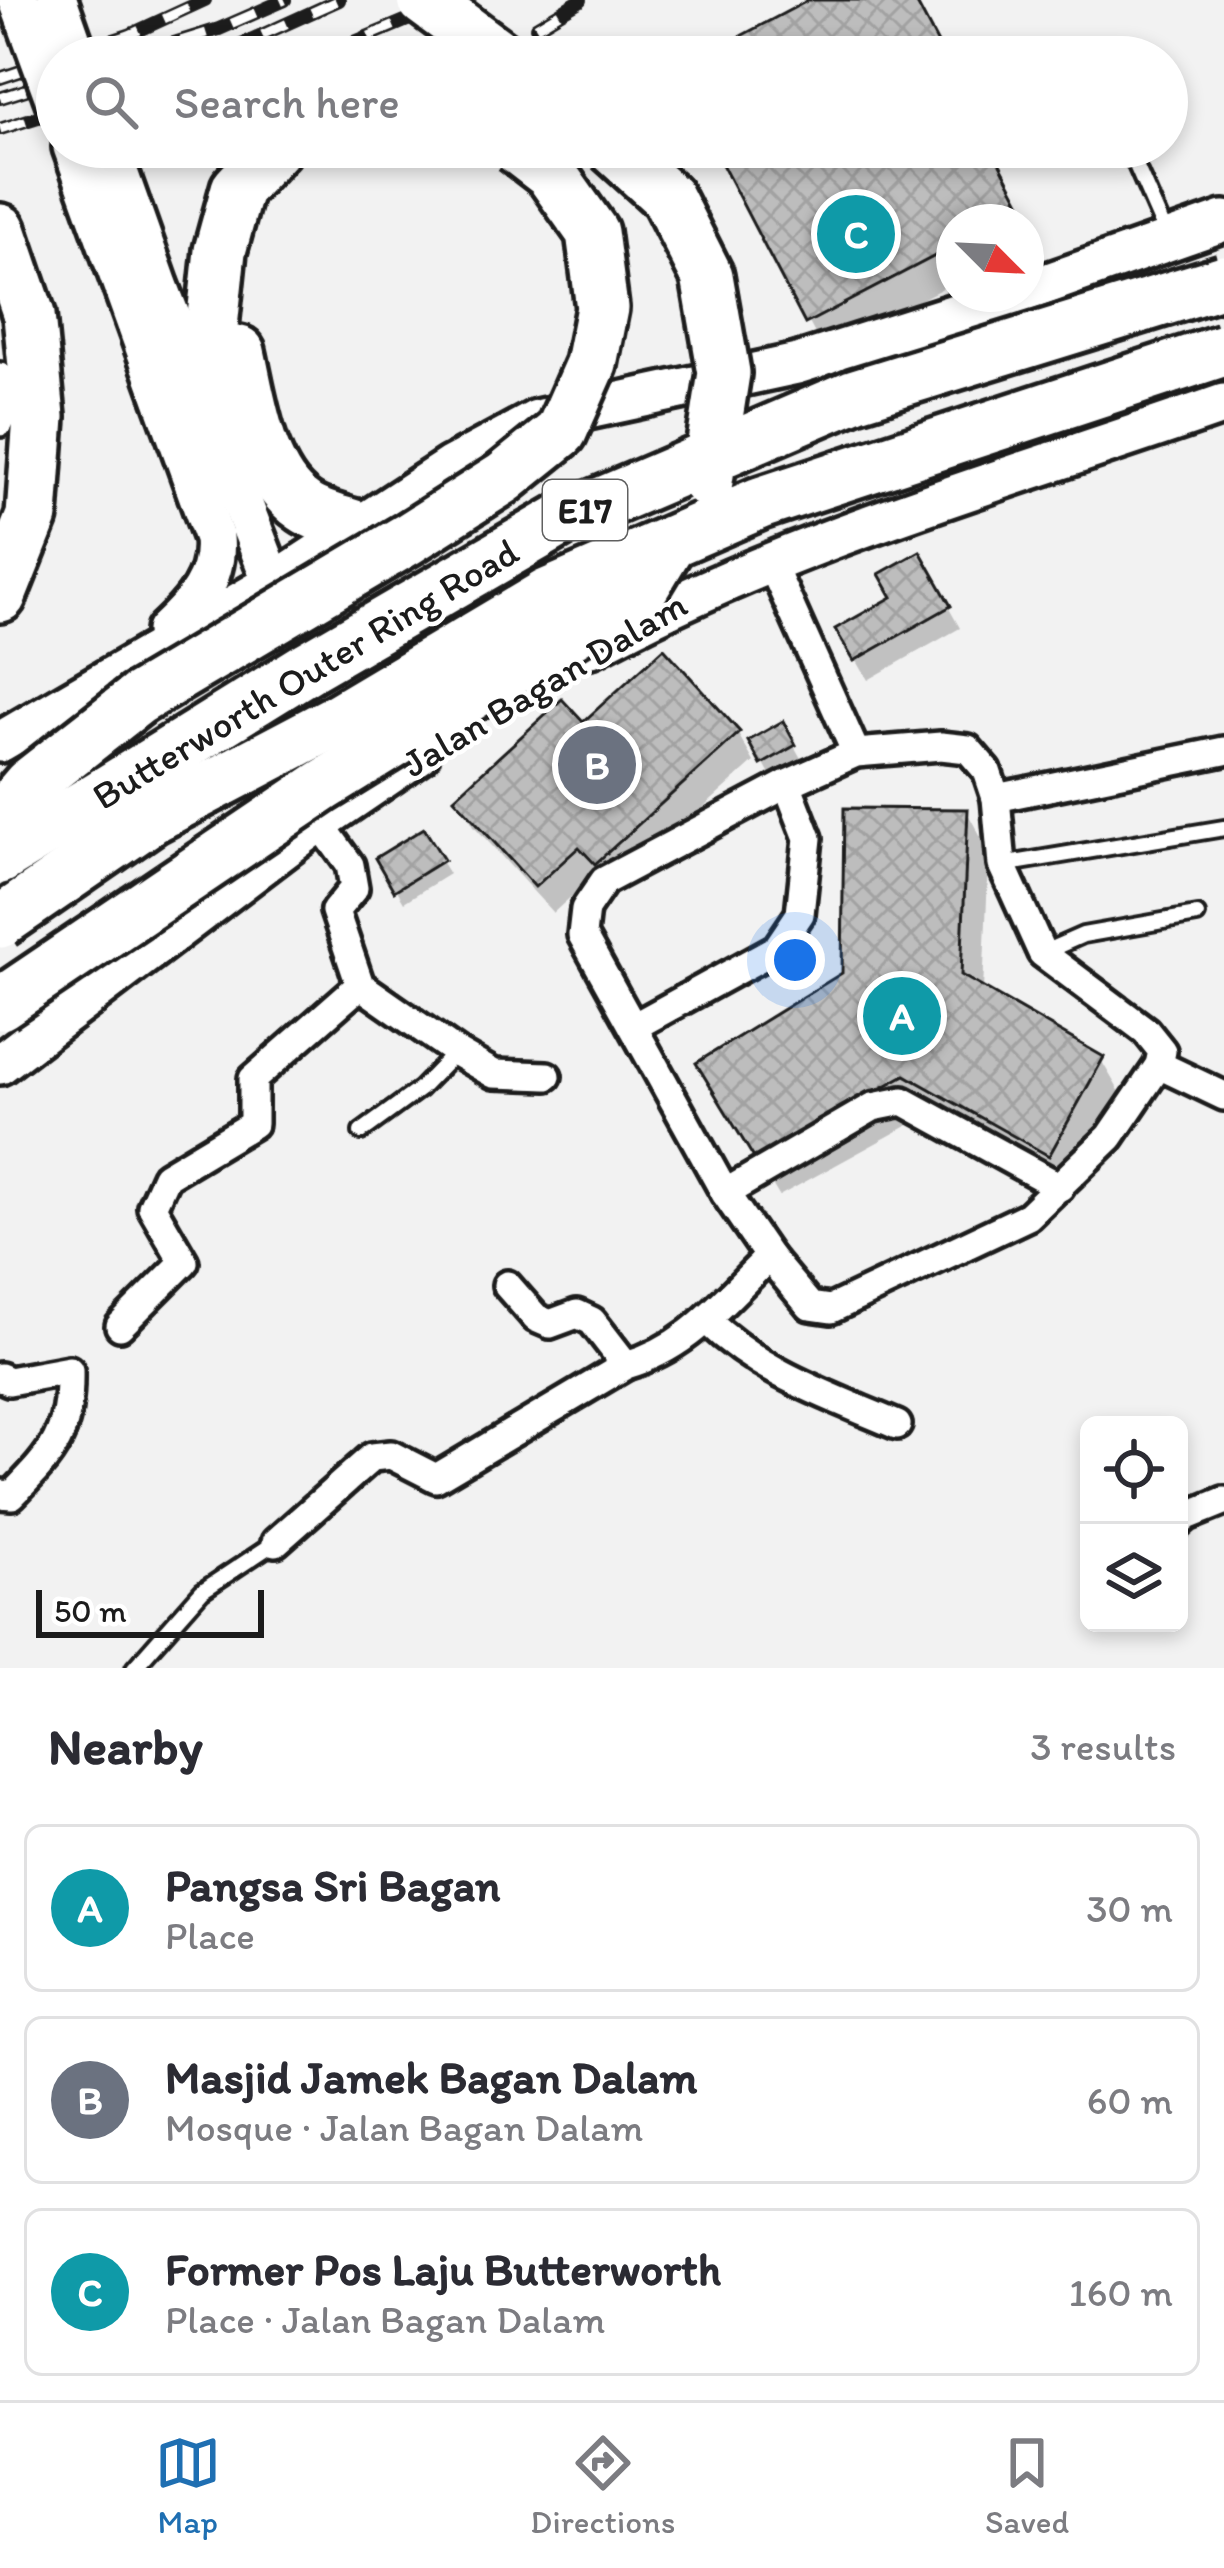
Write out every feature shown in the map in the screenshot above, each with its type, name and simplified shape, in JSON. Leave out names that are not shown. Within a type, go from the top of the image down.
[{"type":"highway","points":[[424,0],[473,36]]},
{"type":"highway","points":[[226,464],[209,356],[220,251],[238,189],[257,168]]},
{"type":"highway","points":[[0,818],[29,784],[138,699],[428,527],[504,478],[561,432],[591,364],[602,308],[592,232],[543,168]]},
{"type":"highway","points":[[0,1004],[322,786],[642,589],[706,483],[724,373],[707,276],[668,197],[636,168]]},
{"type":"highway","points":[[0,230],[29,315],[39,417],[32,516],[0,596]]},
{"type":"highway","points":[[220,251],[224,291],[268,459],[285,490],[340,539]]},
{"type":"highway","name":"Butterworth Outer Ring Road","points":[[0,858],[310,665],[560,521],[855,394],[1224,280]]},
{"type":"highway","name":"Butterworth Outer Ring Road","points":[[0,922],[151,818],[335,721],[547,595],[760,502],[1224,350]]},
{"type":"street","points":[[19,0],[36,47]]},
{"type":"street","points":[[57,0],[70,36]]},
{"type":"street","points":[[83,168],[226,464],[266,596],[363,753],[359,778],[332,813],[354,888],[335,911],[360,985],[494,1073],[547,1076]]},
{"type":"street","points":[[114,168],[143,293],[216,553],[200,596],[127,668]]},
{"type":"street","points":[[1044,285],[1224,220]]},
{"type":"street","points":[[6,734],[266,596],[340,539],[450,466],[538,420],[797,364],[962,312]]},
{"type":"street","points":[[0,377],[5,410],[0,422]]},
{"type":"street","name":"Jalan Bagan Dalam","points":[[0,1064],[332,813],[595,645],[674,602],[770,562],[1224,404]]},
{"type":"street","points":[[340,539],[313,580],[397,732],[410,746],[424,751]]},
{"type":"street","points":[[770,562],[856,753]]},
{"type":"street","points":[[941,746],[968,749],[986,771],[996,798],[1002,865],[1042,953],[1146,1031],[1162,1052],[1159,1065],[1110,1137],[1028,1216],[831,1309],[810,1306],[725,1192],[582,934],[585,909],[604,881],[787,784],[856,753],[941,746]]},
{"type":"street","points":[[996,798],[1224,752]]},
{"type":"street","points":[[635,1027],[777,948],[800,914],[808,838],[787,784]]},
{"type":"street","points":[[120,1326],[184,1262],[152,1207],[166,1176],[253,1124],[253,1079],[360,985]]},
{"type":"street","points":[[1159,1065],[1224,1096]]},
{"type":"street","points":[[725,1192],[874,1107],[903,1101],[1060,1187]]},
{"type":"street","points":[[276,1542],[372,1457],[391,1455],[436,1478],[626,1365],[660,1355],[706,1321],[769,1257]]},
{"type":"street","points":[[507,1285],[536,1318],[550,1324],[577,1314],[592,1321],[626,1365]]},
{"type":"street","points":[[706,1321],[773,1373],[897,1425]]},
{"type":"street","points":[[0,1377],[9,1381],[69,1370],[63,1435],[11,1495],[0,1494]]},
{"type":"street","points":[[1188,1516],[1224,1501]]},
{"type":"lane","points":[[1137,168],[1169,241]]},
{"type":"lane","points":[[1002,865],[1224,828]]},
{"type":"lane","points":[[1042,953],[1083,935],[1197,915]]},
{"type":"lane","points":[[362,1132],[420,1089],[456,1052]]},
{"type":"lane","points":[[134,1668],[202,1591],[276,1542]]},
{"type":"building","points":[[809,0],[915,0],[934,36],[741,36]]},
{"type":"building","points":[[724,168],[1002,168],[1021,204],[936,204],[936,255],[805,324]]},
{"type":"building","points":[[920,551],[951,606],[854,661],[835,629],[892,597],[879,574]]},
{"type":"building","points":[[664,648],[740,732],[595,864],[579,847],[535,887],[454,798],[562,699],[583,722]]},
{"type":"building","points":[[783,721],[796,745],[761,765],[748,741]]},
{"type":"building","points":[[844,808],[968,809],[961,975],[1104,1057],[1049,1156],[905,1075],[754,1158],[696,1063],[842,973]]},
{"type":"building","points":[[424,828],[444,860],[394,891],[375,858]]},
{"type":"railway","points":[[126,36],[205,0]]},
{"type":"railway","points":[[196,36],[285,0]]},
{"type":"railway","points":[[259,36],[339,0]]},
{"type":"railway","points":[[369,36],[455,0]]},
{"type":"railway","points":[[536,27],[581,0]]},
{"type":"railway","points":[[0,78],[36,66]]},
{"type":"railway","points":[[0,98],[36,87]]},
{"type":"railway","points":[[0,129],[36,118]]},
{"type":"place","name":"Former Pos Laju Butterworth","points":[[856,234]]},
{"type":"place","name":"Masjid Jamek Bagan Dalam","points":[[597,765]]},
{"type":"place","name":"Pangsa Sri Bagan","points":[[902,1016]]}]
